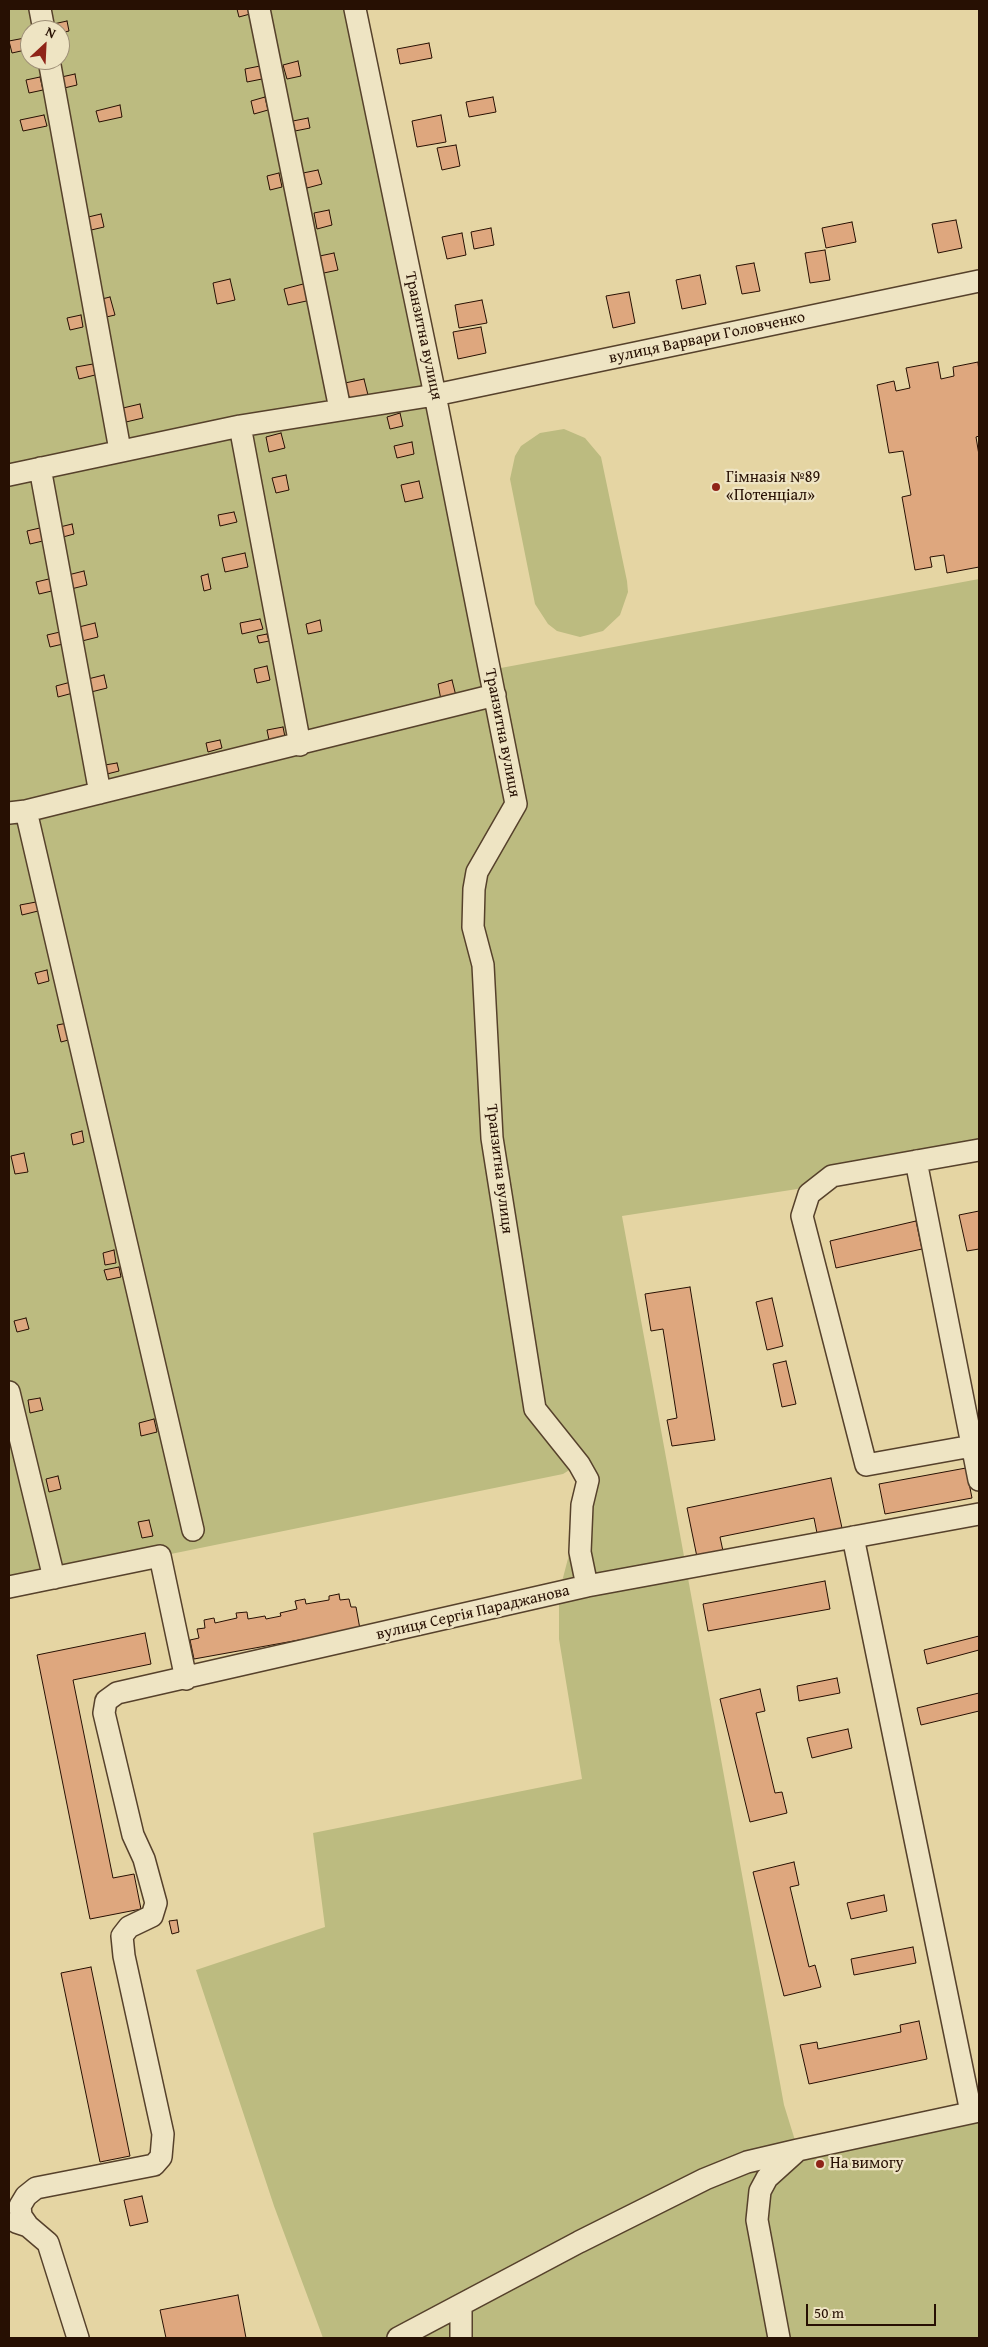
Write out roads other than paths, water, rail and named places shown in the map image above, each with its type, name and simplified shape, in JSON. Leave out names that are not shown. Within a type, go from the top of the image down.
[{"type":"street","points":[[259,9],[340,409]]},
{"type":"street","name":"Транзитна вулиця","points":[[354,9],[435,395],[516,804],[477,872],[474,889],[473,927],[483,965],[492,1138],[535,1409],[579,1464],[588,1480],[582,1505],[580,1552],[586,1586]]},
{"type":"street","points":[[51,70],[120,450]]},
{"type":"street","name":"вулиця Варвари Головченко","points":[[9,475],[240,426],[435,395],[979,280]]},
{"type":"street","points":[[240,426],[300,744]]},
{"type":"street","points":[[40,468],[100,793]]},
{"type":"street","points":[[193,1530],[18,812],[495,695]]},
{"type":"street","points":[[972,1446],[866,1465],[802,1216],[809,1194],[832,1176],[979,1150]]},
{"type":"street","points":[[916,1161],[979,1480]]},
{"type":"street","points":[[9,1392],[54,1578]]},
{"type":"street","name":"вулиця Сергія Параджанова","points":[[18,2222],[21,2216],[20,2206],[26,2196],[36,2188],[154,2165],[162,2157],[164,2134],[124,1956],[122,1936],[129,1927],[152,1916],[156,1903],[144,1859],[133,1835],[104,1713],[106,1701],[117,1694],[586,1586],[979,1514]]},
{"type":"street","points":[[398,2338],[705,2178],[746,2162],[975,2112],[854,1537]]},
{"type":"street","points":[[9,1587],[160,1556],[186,1679]]},
{"type":"street","points":[[779,2338],[757,2220],[760,2191],[767,2178],[798,2150]]},
{"type":"street","points":[[18,2222],[48,2243],[78,2338]]},
{"type":"street","points":[[461,2305],[461,2338]]},
{"type":"place","name":"Гімназія №89 «Потенціал»","points":[[716,487]]},
{"type":"place","name":"На вимогу","points":[[820,2164]]}]
